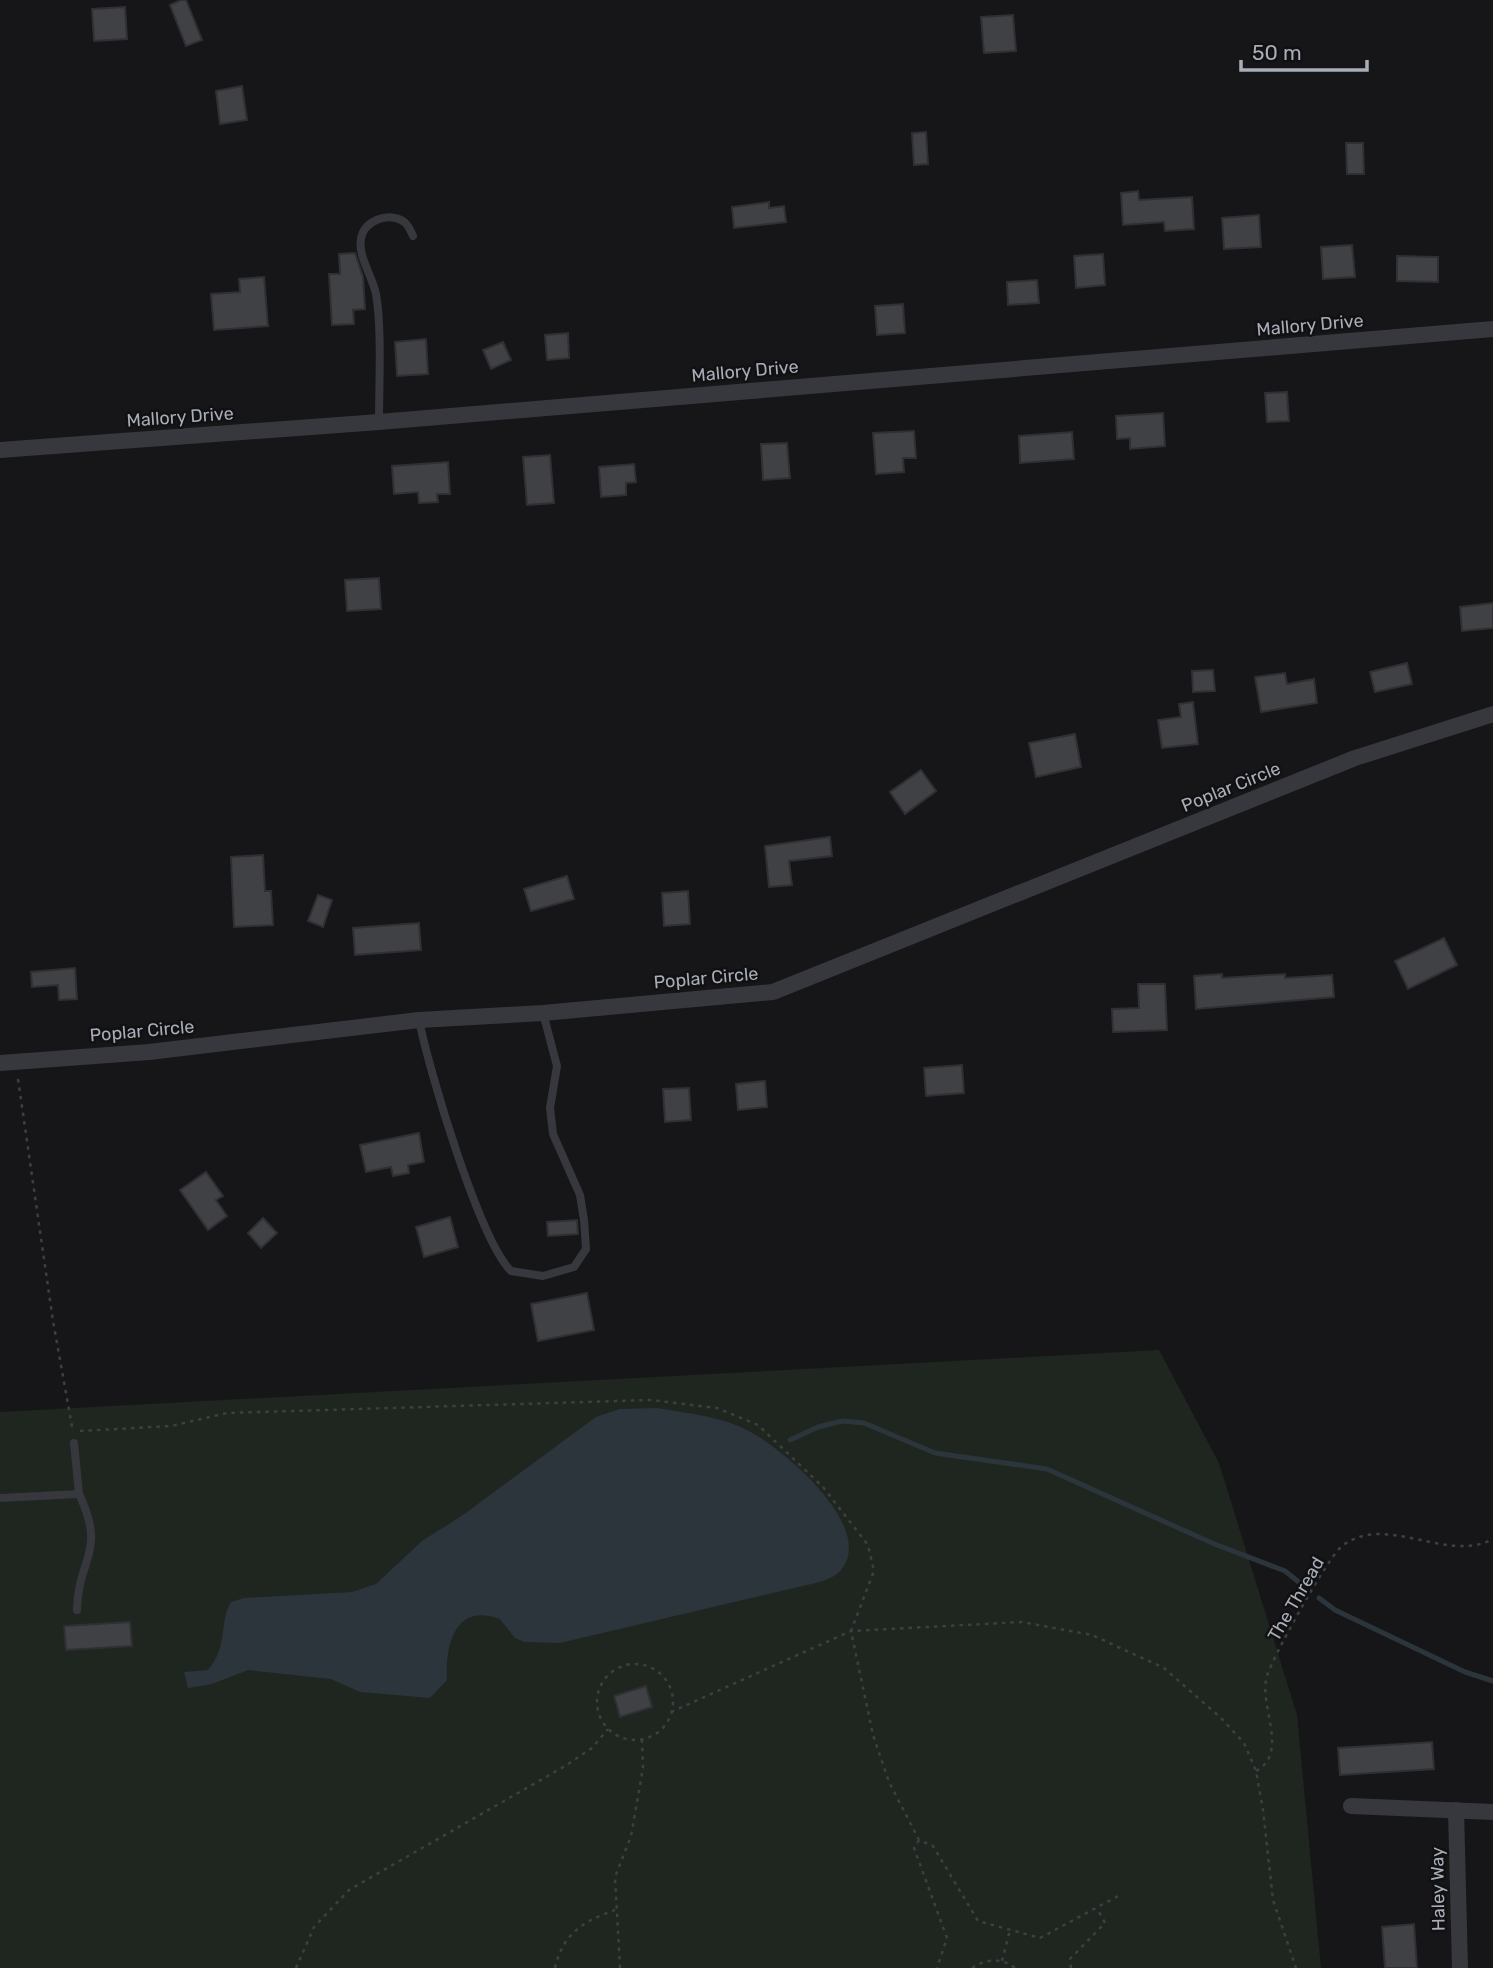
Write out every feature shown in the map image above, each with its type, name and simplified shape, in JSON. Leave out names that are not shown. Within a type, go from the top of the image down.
[{"type":"street","name":"Mallory Drive","points":[[0,450],[379,422],[1493,329]]},
{"type":"street","name":"Poplar Circle","points":[[8,1062],[149,1052],[419,1020],[544,1013],[773,992],[1355,758],[1493,714]]},
{"type":"street","points":[[1351,1806],[1493,1812]]},
{"type":"street","name":"Haley Way","points":[[1456,1810],[1460,1968]]},
{"type":"lane","points":[[379,422],[376,294],[360,245],[363,232],[371,222],[384,218],[396,218],[408,224],[413,236]]},
{"type":"lane","points":[[419,1020],[453,1136],[495,1250],[511,1272],[543,1276],[574,1267],[586,1249],[580,1195],[553,1134],[550,1108],[557,1066],[544,1013]]},
{"type":"lane","points":[[74,1443],[79,1494],[92,1528],[89,1558],[77,1586],[77,1610]]},
{"type":"lane","points":[[0,1498],[79,1494]]},
{"type":"path","points":[[8,1062],[73,1431],[171,1426],[226,1413],[651,1400],[718,1408],[758,1425],[823,1487],[868,1545],[874,1571],[851,1631],[873,1735],[889,1783],[919,1840],[933,1846],[978,1921],[1040,1938],[1122,1894]]},
{"type":"path","name":"The Thread","points":[[1256,1772],[1268,1760],[1272,1744],[1266,1701],[1266,1676],[1288,1632],[1341,1547],[1379,1534],[1447,1547],[1470,1547],[1493,1539]]},
{"type":"path","points":[[671,1712],[851,1631],[1022,1622],[1092,1635],[1164,1668],[1244,1742],[1256,1772],[1273,1900],[1296,1968]]},
{"type":"path","points":[[643,1665],[664,1677],[673,1700],[671,1712],[661,1730],[642,1739],[618,1736],[608,1729],[597,1707],[598,1695],[602,1684],[619,1667],[643,1665]]},
{"type":"path","points":[[296,1968],[314,1927],[349,1890],[565,1766],[592,1748],[608,1729]]},
{"type":"path","points":[[620,1968],[615,1877],[631,1836],[643,1768],[642,1739]]},
{"type":"path","points":[[919,1840],[914,1848],[947,1938],[939,1968]]},
{"type":"path","points":[[1071,1968],[1070,1959],[1105,1923],[1097,1908]]},
{"type":"path","points":[[555,1968],[566,1941],[576,1927],[615,1910]]},
{"type":"path","points":[[1002,1961],[1010,1930]]},
{"type":"path","points":[[972,1968],[981,1962],[1002,1961],[1015,1968]]},
{"type":"shaded area","points":[[1159,1350],[1219,1463],[1297,1715],[1321,1968],[0,1968],[0,1412]]},
{"type":"shaded area","points":[[657,1408],[731,1423],[754,1434],[786,1457],[823,1493],[837,1513],[847,1534],[849,1553],[841,1570],[816,1583],[560,1643],[524,1642],[515,1638],[500,1619],[485,1615],[472,1616],[456,1630],[448,1653],[447,1680],[430,1698],[360,1692],[331,1679],[248,1670],[212,1684],[188,1688],[184,1672],[208,1670],[219,1652],[231,1602],[244,1598],[352,1592],[376,1584],[422,1541],[463,1515],[596,1417],[620,1409]]},
{"type":"building","points":[[186,0],[202,40],[186,46],[170,5]]},
{"type":"building","points":[[125,7],[127,39],[94,41],[92,9]]},
{"type":"building","points":[[1013,15],[1016,51],[984,53],[981,17]]},
{"type":"building","points":[[242,86],[247,120],[220,124],[216,91]]},
{"type":"building","points":[[926,132],[928,164],[914,165],[912,133]]},
{"type":"building","points":[[1346,143],[1363,143],[1364,174],[1347,174]]},
{"type":"building","points":[[1138,191],[1139,200],[1192,197],[1194,229],[1165,231],[1164,222],[1123,225],[1121,193]]},
{"type":"building","points":[[769,202],[769,208],[784,206],[786,222],[734,228],[732,207]]},
{"type":"building","points":[[1259,215],[1261,247],[1224,249],[1222,218]]},
{"type":"building","points":[[1352,245],[1355,277],[1323,279],[1321,247]]},
{"type":"building","points":[[355,253],[363,277],[365,309],[353,310],[354,324],[332,325],[329,274],[340,274],[339,254]]},
{"type":"building","points":[[1103,254],[1105,285],[1076,288],[1074,256]]},
{"type":"building","points":[[1397,256],[1438,257],[1438,282],[1397,281]]},
{"type":"building","points":[[264,277],[268,326],[214,330],[211,294],[240,292],[239,279]]},
{"type":"building","points":[[1037,280],[1039,303],[1008,305],[1007,282]]},
{"type":"building","points":[[903,304],[905,333],[877,335],[875,306]]},
{"type":"building","points":[[568,333],[569,358],[547,360],[545,335]]},
{"type":"building","points":[[426,339],[428,374],[397,376],[395,342]]},
{"type":"building","points":[[503,342],[511,360],[491,369],[483,350]]},
{"type":"building","points":[[1287,392],[1289,421],[1267,422],[1265,393]]},
{"type":"building","points":[[1163,413],[1165,446],[1130,449],[1130,438],[1117,439],[1116,416]]},
{"type":"building","points":[[914,431],[916,458],[903,458],[904,472],[876,474],[873,433]]},
{"type":"building","points":[[1072,432],[1074,459],[1020,463],[1019,436]]},
{"type":"building","points":[[787,443],[790,478],[763,480],[761,444]]},
{"type":"building","points":[[550,455],[554,503],[527,505],[523,457]]},
{"type":"building","points":[[448,462],[450,494],[437,494],[438,502],[419,503],[418,492],[394,494],[392,466]]},
{"type":"building","points":[[634,464],[636,482],[626,483],[626,495],[601,497],[599,467]]},
{"type":"building","points":[[379,578],[381,609],[347,611],[345,580]]},
{"type":"building","points":[[1493,603],[1493,628],[1462,631],[1460,607]]},
{"type":"building","points":[[1407,663],[1412,684],[1375,692],[1370,672]]},
{"type":"building","points":[[1213,670],[1215,691],[1193,692],[1192,671]]},
{"type":"building","points":[[1285,673],[1287,684],[1314,679],[1317,703],[1261,712],[1255,677]]},
{"type":"building","points":[[1193,702],[1198,744],[1162,748],[1158,720],[1181,717],[1179,704]]},
{"type":"building","points":[[1075,734],[1081,767],[1036,777],[1029,743]]},
{"type":"building","points":[[921,770],[936,791],[905,814],[890,792]]},
{"type":"building","points":[[830,837],[832,856],[789,861],[792,885],[769,887],[765,846]]},
{"type":"building","points":[[263,855],[265,891],[271,891],[273,925],[234,927],[231,857]]},
{"type":"building","points":[[567,876],[574,899],[531,911],[524,889]]},
{"type":"building","points":[[688,891],[690,924],[664,926],[662,893]]},
{"type":"building","points":[[318,895],[332,900],[323,927],[308,921]]},
{"type":"building","points":[[419,923],[421,950],[355,955],[353,928]]},
{"type":"building","points":[[1444,938],[1457,965],[1408,989],[1395,961]]},
{"type":"building","points":[[75,968],[77,999],[59,1000],[58,985],[32,987],[31,972]]},
{"type":"building","points":[[1222,974],[1222,978],[1285,974],[1285,978],[1332,975],[1334,997],[1196,1009],[1194,976]]},
{"type":"building","points":[[1138,984],[1165,984],[1167,1030],[1113,1032],[1112,1009],[1139,1008]]},
{"type":"building","points":[[962,1065],[964,1093],[926,1096],[924,1068]]},
{"type":"building","points":[[765,1081],[767,1107],[738,1110],[736,1084]]},
{"type":"building","points":[[689,1088],[691,1120],[665,1122],[663,1089]]},
{"type":"building","points":[[419,1133],[424,1162],[408,1165],[409,1173],[393,1176],[391,1167],[366,1172],[360,1145]]},
{"type":"building","points":[[206,1172],[223,1196],[216,1200],[227,1216],[208,1230],[180,1190]]},
{"type":"building","points":[[450,1217],[458,1247],[424,1257],[416,1227]]},
{"type":"building","points":[[263,1218],[277,1233],[261,1248],[248,1233]]},
{"type":"building","points":[[577,1220],[578,1234],[548,1236],[547,1222]]},
{"type":"building","points":[[587,1293],[594,1330],[538,1341],[531,1304]]},
{"type":"building","points":[[130,1622],[132,1646],[66,1650],[64,1626]]},
{"type":"building","points":[[646,1686],[652,1707],[620,1717],[614,1696]]},
{"type":"building","points":[[1432,1742],[1434,1769],[1340,1775],[1338,1748]]},
{"type":"building","points":[[1414,1924],[1417,1968],[1385,1968],[1382,1927]]},
{"type":"waterway","points":[[790,1440],[818,1427],[842,1421],[864,1423],[935,1453],[1047,1469],[1212,1543],[1285,1571],[1305,1587]]},
{"type":"waterway","points":[[1319,1598],[1335,1610],[1465,1672],[1493,1681]]}]
